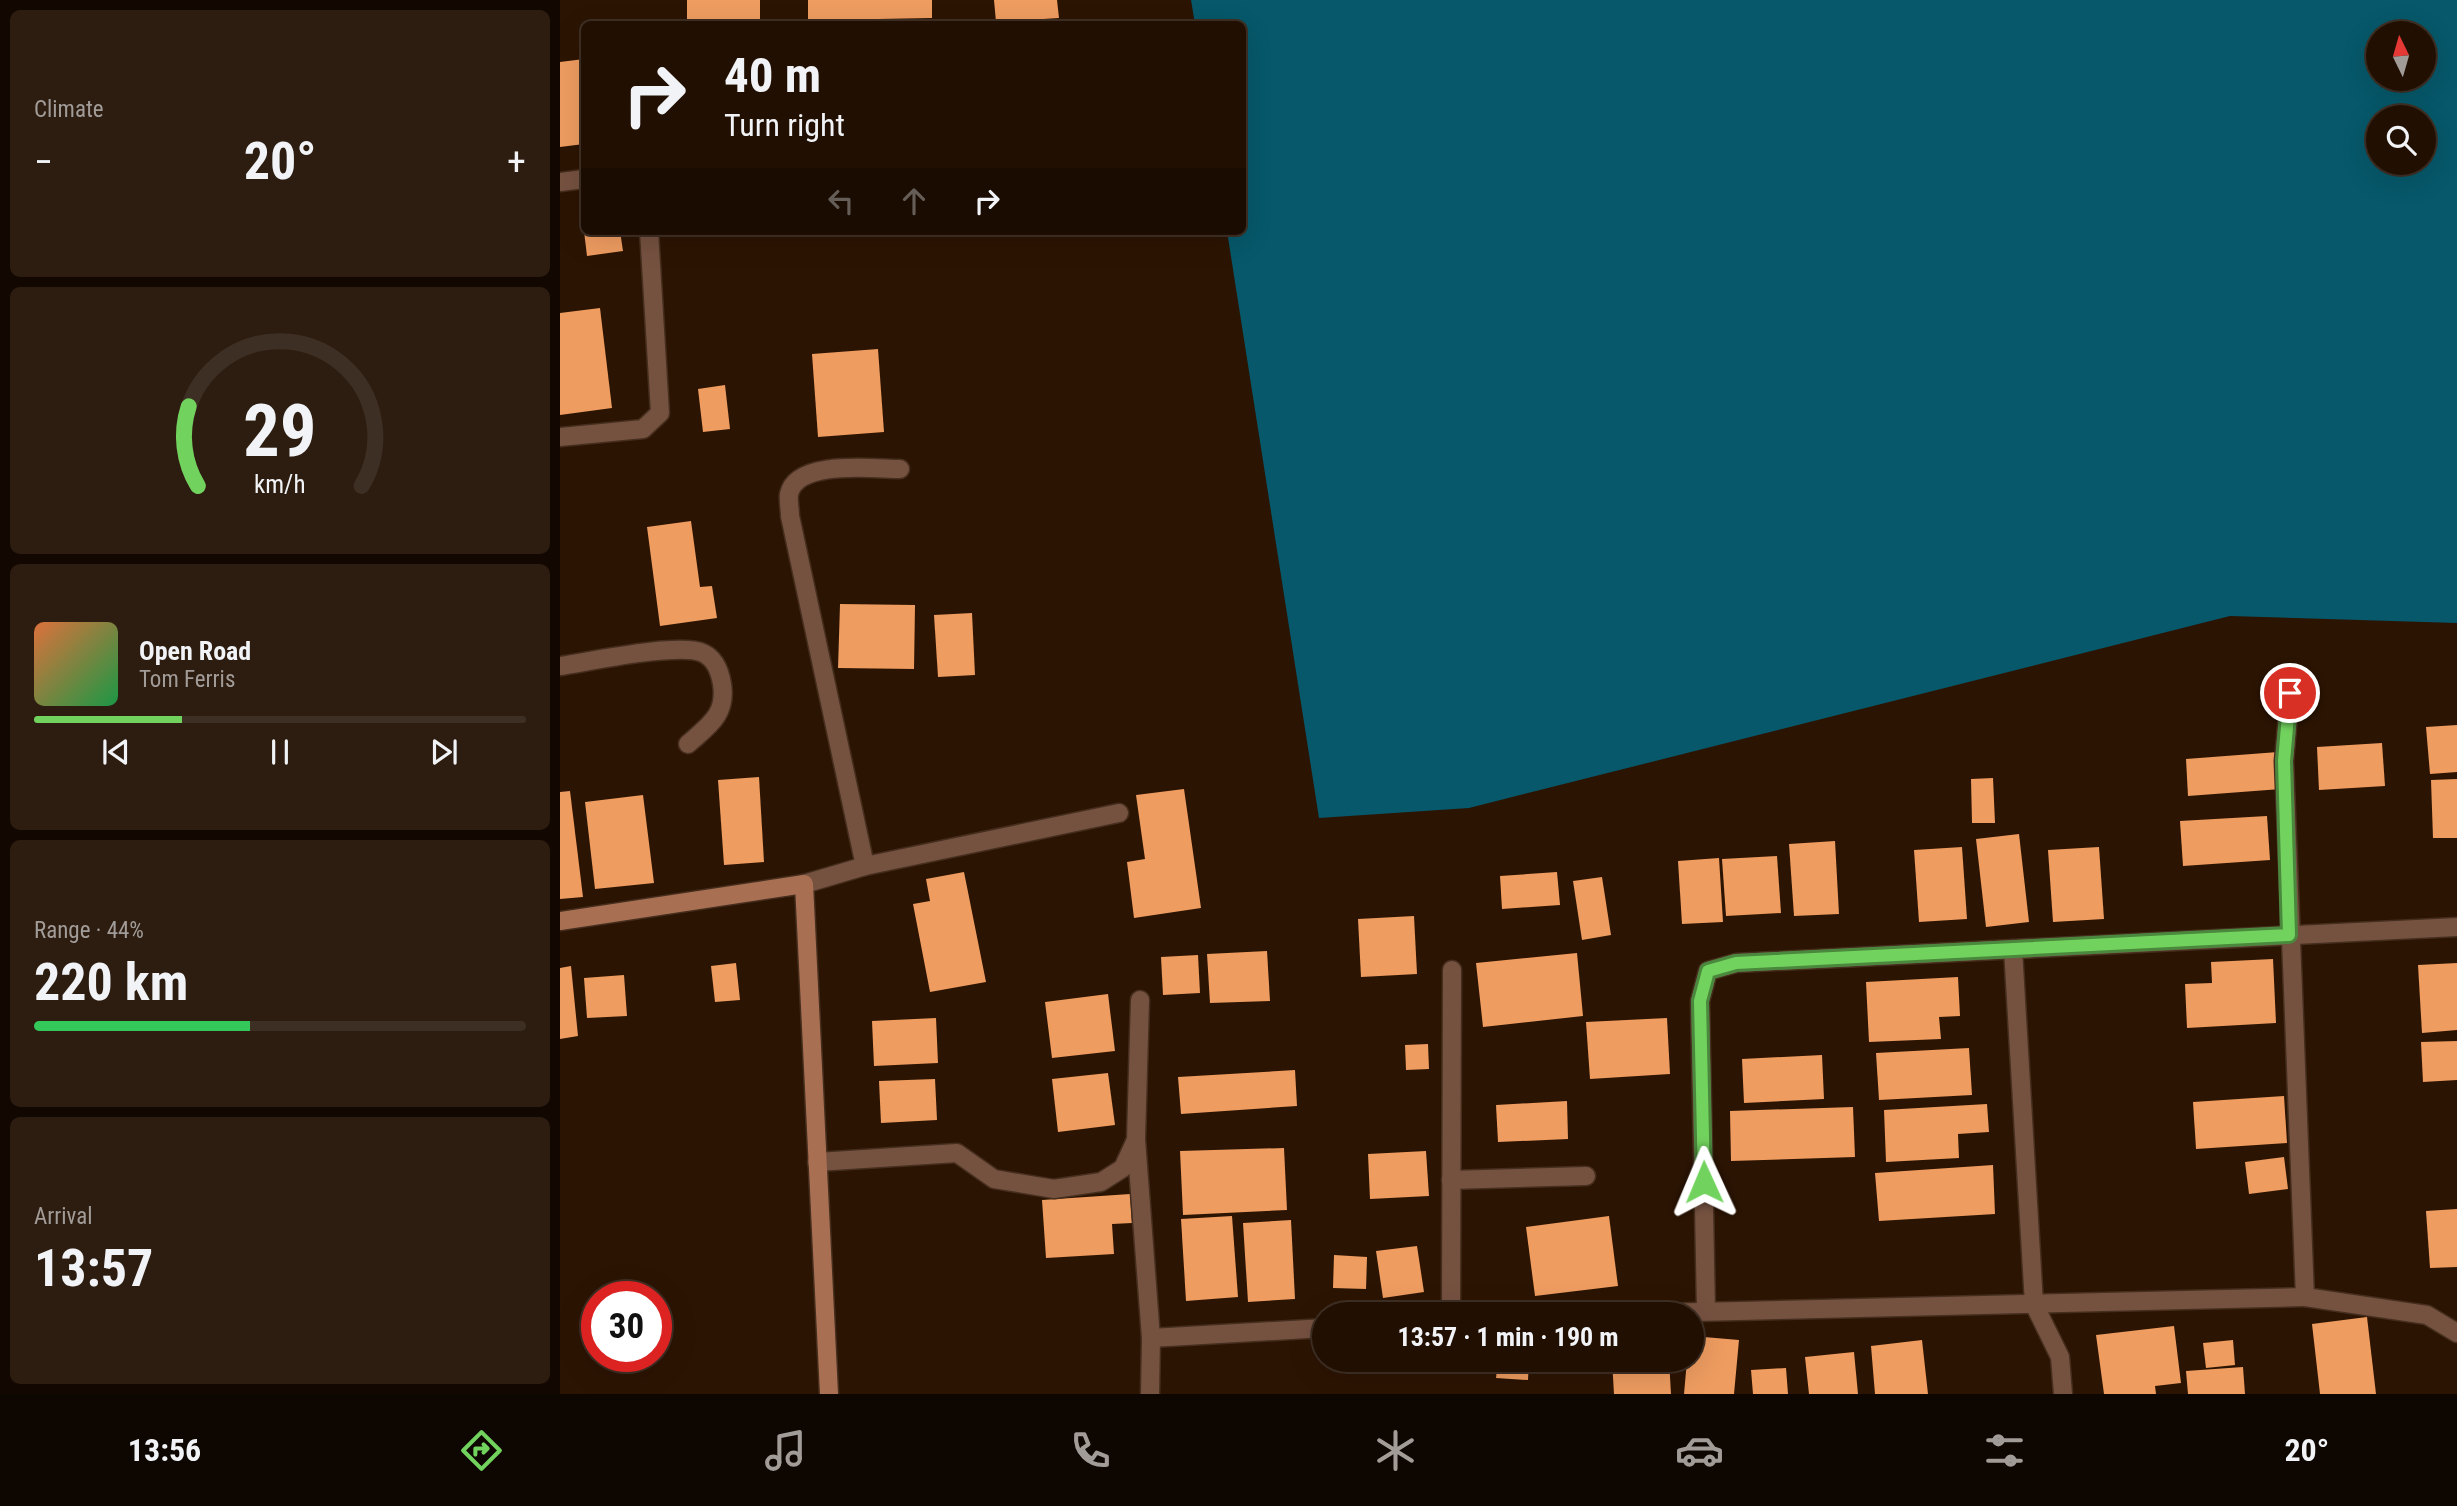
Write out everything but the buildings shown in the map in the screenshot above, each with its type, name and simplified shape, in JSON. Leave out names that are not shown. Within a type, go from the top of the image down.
[{"type":"street","points":[[560,182],[581,179]]},
{"type":"street","points":[[560,437],[643,429],[660,412],[649,235]]},
{"type":"street","points":[[865,866],[790,516],[789,492],[800,478],[820,469],[900,469]]},
{"type":"street","points":[[560,666],[654,652],[676,650],[703,653],[719,668],[723,693],[717,718],[688,744]]},
{"type":"street","points":[[2290,693],[2284,761],[2305,1297]]},
{"type":"street","points":[[560,921],[803,884],[865,866],[1119,813]]},
{"type":"street","points":[[803,884],[829,1394]]},
{"type":"street","points":[[2457,927],[1736,963],[1708,971],[1700,1001],[1706,1311],[2305,1297],[2427,1315],[2457,1333]]},
{"type":"street","points":[[2013,949],[2034,1304],[2060,1357],[2063,1394]]},
{"type":"street","points":[[1451,1302],[1452,970]]},
{"type":"street","points":[[1140,1000],[1136,1139],[1151,1338],[1150,1394]]},
{"type":"street","points":[[817,1162],[957,1153],[995,1179],[1054,1189],[1101,1182],[1123,1168],[1136,1139]]},
{"type":"street","points":[[1451,1180],[1586,1176]]},
{"type":"street","points":[[1151,1338],[1312,1329]]},
{"type":"water","points":[[1191,0],[2457,0],[2457,623],[2230,616],[1469,808],[1319,818],[1228,235],[1246,235],[1246,21],[1194,21]]},
{"type":"route","points":[[1704,1182],[1700,1001],[1708,971],[1736,963],[2289,935],[2284,761],[2290,693]]}]
